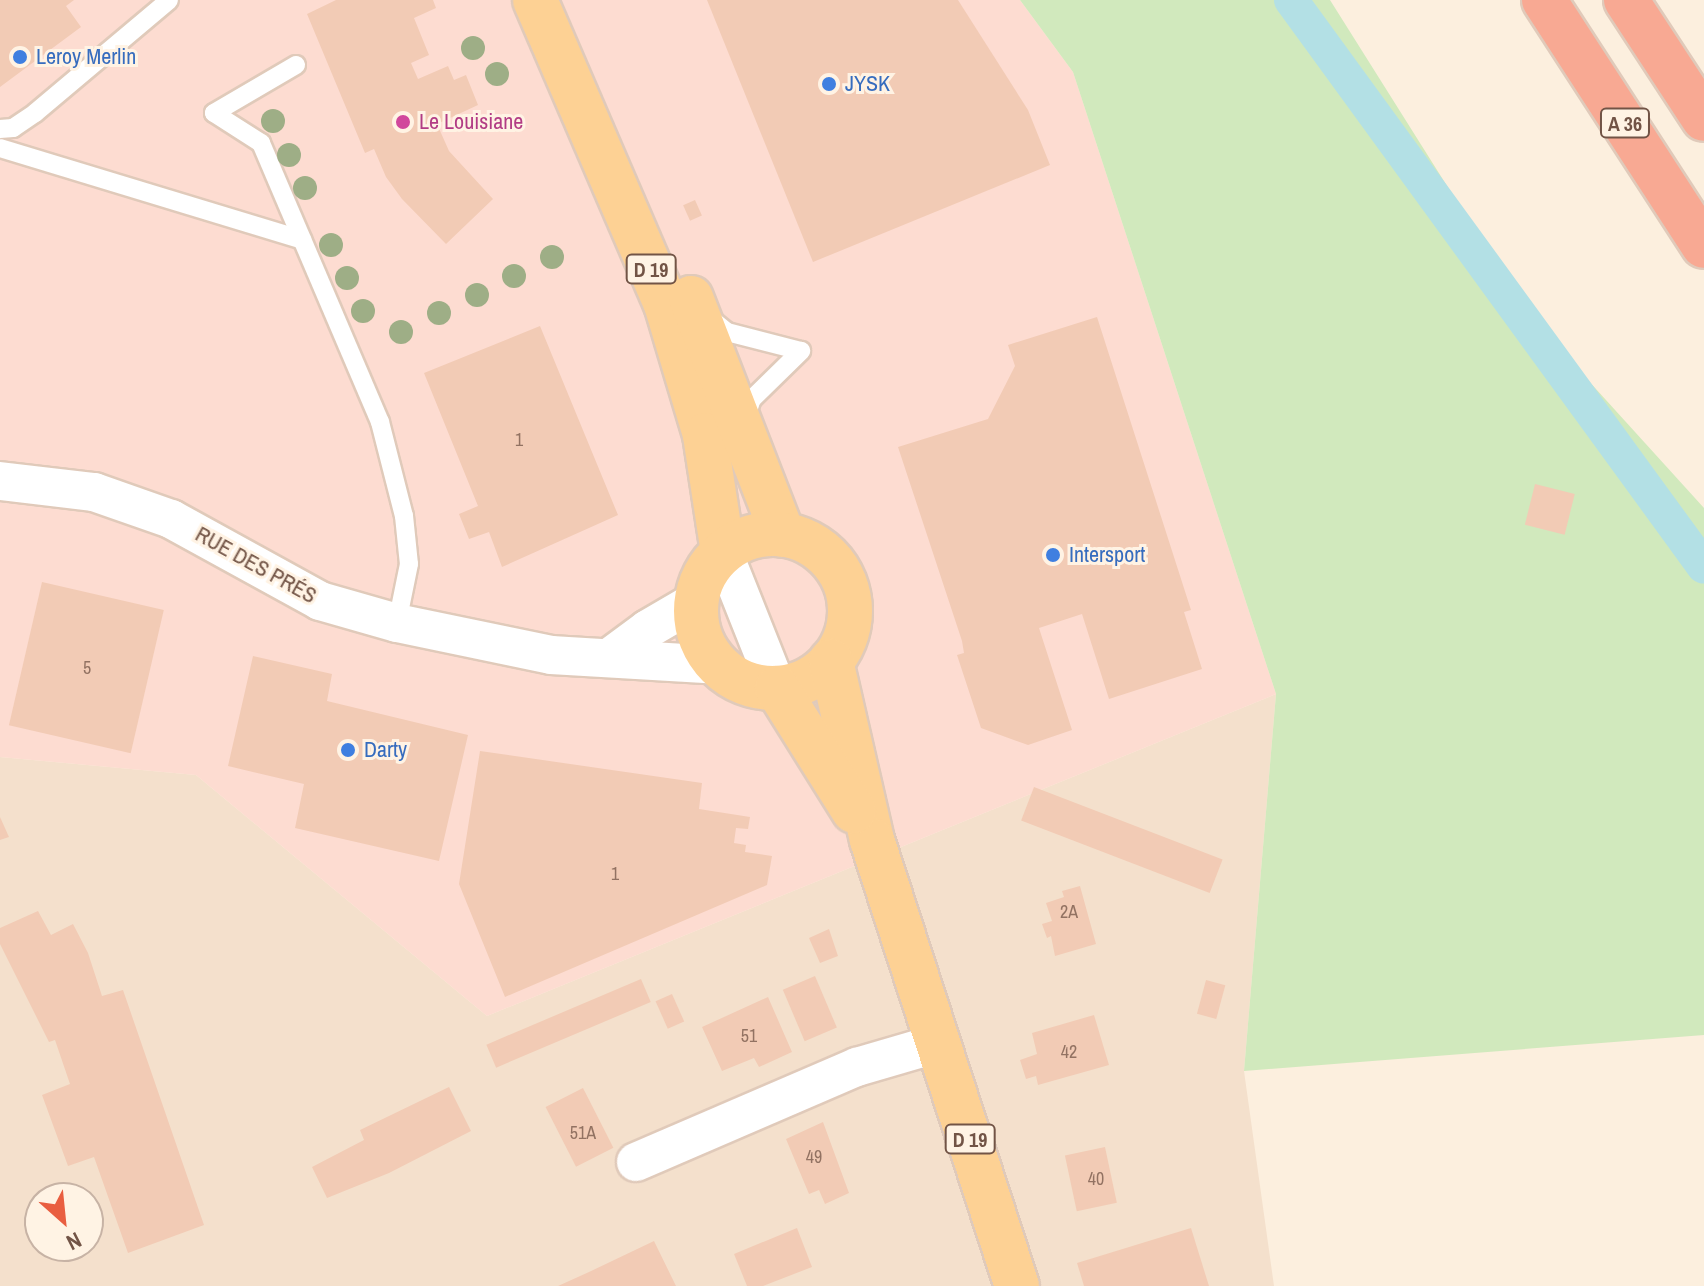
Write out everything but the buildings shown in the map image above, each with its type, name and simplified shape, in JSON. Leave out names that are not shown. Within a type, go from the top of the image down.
[{"type":"highway","name":"A 36","points":[[1544,0],[1704,246]]},
{"type":"highway","points":[[1626,0],[1704,119]]},
{"type":"main road","name":"D 19","points":[[535,0],[666,304],[705,435],[723,552]]},
{"type":"main road","name":"D 19","points":[[567,0],[695,306],[783,535]]},
{"type":"main road","points":[[762,535],[783,535],[805,541],[825,554],[840,573],[848,595],[850,618],[844,641],[831,661],[797,684],[777,688],[755,686],[735,679],[718,665],[700,636],[696,601],[706,574],[723,552],[762,535]]},
{"type":"main road","name":"D 19","points":[[831,661],[872,840],[1017,1286]]},
{"type":"main road","name":"D 19","points":[[777,688],[872,840]]},
{"type":"street","name":"RUE DES PRÉS","points":[[0,481],[94,492],[171,519],[320,601],[397,623],[551,655],[718,665]]},
{"type":"street","points":[[723,552],[777,688]]},
{"type":"street","points":[[610,657],[648,629],[696,601]]},
{"type":"street","points":[[636,1162],[857,1067],[939,1043]]},
{"type":"lane","points":[[0,129],[13,128],[35,113],[75,76],[144,24],[169,0]]},
{"type":"lane","points":[[296,65],[214,113],[261,143],[380,422],[404,516],[409,564],[397,623]]},
{"type":"lane","points":[[0,148],[302,240]]},
{"type":"lane","points":[[695,306],[727,332],[766,345],[801,351],[752,399],[742,430]]},
{"type":"shaded area","points":[[0,0],[1020,0],[1073,72],[1276,694],[487,1016],[196,775],[0,757]]},
{"type":"shaded area","points":[[1276,694],[1244,1071],[1274,1286],[0,1286],[0,757],[196,775],[487,1016]]},
{"type":"green space","points":[[1020,0],[1330,0],[1527,313],[1704,508],[1704,1035],[1244,1071],[1276,694],[1073,72]]},
{"type":"waterway","points":[[1291,0],[1704,567]]},
{"type":"place","name":"Leroy Merlin","points":[[20,57]]},
{"type":"place","name":"JYSK","points":[[829,84]]},
{"type":"place","name":"Le Louisiane","points":[[403,122]]},
{"type":"place","name":"Intersport","points":[[1053,555]]},
{"type":"place","name":"Darty","points":[[348,750]]}]
